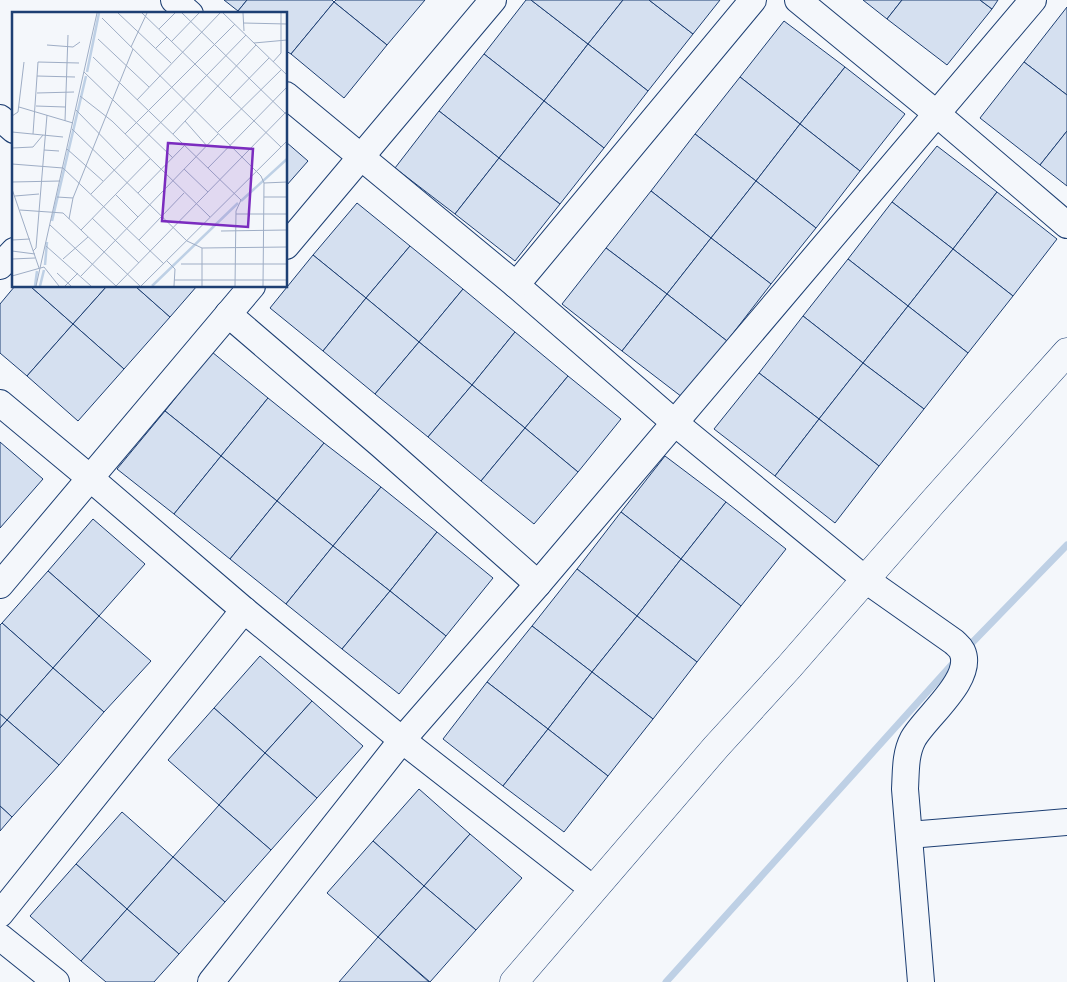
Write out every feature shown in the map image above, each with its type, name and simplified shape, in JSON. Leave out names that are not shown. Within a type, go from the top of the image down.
[{"type":"main road","points":[[514,982],[716,747],[1067,352]]},
{"type":"street","points":[[174,0],[188,12]]},
{"type":"street","points":[[516,285],[753,0]]},
{"type":"street","points":[[798,0],[937,114],[1067,225]]},
{"type":"street","points":[[211,982],[402,740],[538,584],[1034,0]]},
{"type":"street","points":[[288,244],[488,2]]},
{"type":"street","points":[[288,97],[516,285],[675,423],[866,580],[954,642],[961,649],[964,662],[954,687],[914,737],[908,750],[905,789],[921,982]]},
{"type":"street","points":[[0,118],[12,128]]},
{"type":"street","points":[[0,266],[12,253]]},
{"type":"street","points":[[0,585],[250,288]]},
{"type":"street","points":[[228,314],[538,584]]},
{"type":"street","points":[[0,403],[244,610],[402,740],[593,889]]},
{"type":"street","points":[[0,914],[244,610]]},
{"type":"street","points":[[909,835],[1067,822]]},
{"type":"street","points":[[0,937],[56,982]]},
{"type":"building","points":[[224,0],[247,0],[238,11]]},
{"type":"building","points":[[247,0],[332,0],[334,2],[291,54],[288,52],[288,12],[238,11]]},
{"type":"building","points":[[336,0],[425,0],[387,45],[334,2]]},
{"type":"building","points":[[526,0],[531,0],[588,44],[544,101],[484,54]]},
{"type":"building","points":[[531,0],[623,0],[588,44]]},
{"type":"building","points":[[623,0],[649,0],[693,34],[648,91],[588,44]]},
{"type":"building","points":[[649,0],[720,0],[693,34]]},
{"type":"building","points":[[863,0],[902,0],[887,19]]},
{"type":"building","points":[[902,0],[980,0],[992,9],[947,65],[887,19]]},
{"type":"building","points":[[980,0],[998,0],[992,9]]},
{"type":"building","points":[[334,2],[387,45],[344,98],[291,54]]},
{"type":"building","points":[[1067,7],[1067,95],[1024,62]]},
{"type":"building","points":[[784,21],[845,67],[800,124],[740,77]]},
{"type":"building","points":[[588,44],[648,91],[604,148],[544,101]]},
{"type":"building","points":[[484,54],[544,101],[499,158],[439,111]]},
{"type":"building","points":[[1024,62],[1067,95],[1067,131],[1040,165],[980,118]]},
{"type":"building","points":[[845,67],[905,114],[860,171],[800,124]]},
{"type":"building","points":[[740,77],[800,124],[756,181],[695,134]]},
{"type":"building","points":[[544,101],[604,148],[560,204],[499,158]]},
{"type":"building","points":[[439,111],[499,158],[455,214],[395,168]]},
{"type":"building","points":[[800,124],[860,171],[816,228],[756,181]]},
{"type":"building","points":[[1067,131],[1067,186],[1040,165]]},
{"type":"building","points":[[695,134],[756,181],[711,238],[651,191]]},
{"type":"building","points":[[288,144],[308,161],[288,184]]},
{"type":"building","points":[[937,146],[997,192],[953,249],[892,202]]},
{"type":"building","points":[[499,158],[560,204],[515,261],[455,214]]},
{"type":"building","points":[[756,181],[816,228],[771,284],[711,238]]},
{"type":"building","points":[[651,191],[711,238],[667,294],[606,248]]},
{"type":"building","points":[[997,192],[1057,239],[1013,296],[953,249]]},
{"type":"building","points":[[892,202],[953,249],[908,306],[848,259]]},
{"type":"building","points":[[357,203],[410,246],[366,298],[313,255]]},
{"type":"building","points":[[711,238],[771,284],[727,341],[667,294]]},
{"type":"building","points":[[410,246],[463,289],[419,342],[366,298]]},
{"type":"building","points":[[606,248],[667,294],[622,351],[562,304]]},
{"type":"building","points":[[953,249],[1013,296],[968,353],[908,306]]},
{"type":"building","points":[[313,255],[366,298],[323,351],[270,308]]},
{"type":"building","points":[[848,259],[908,306],[863,363],[803,316]]},
{"type":"building","points":[[13,288],[32,288],[73,324],[27,376],[0,353],[0,304]]},
{"type":"building","points":[[32,288],[105,288],[73,324]]},
{"type":"building","points":[[105,288],[137,288],[170,317],[124,369],[73,324]]},
{"type":"building","points":[[137,288],[195,288],[170,317]]},
{"type":"building","points":[[463,289],[515,332],[472,385],[419,342]]},
{"type":"building","points":[[667,294],[727,341],[682,397],[622,351]]},
{"type":"building","points":[[366,298],[419,342],[375,394],[323,351]]},
{"type":"building","points":[[908,306],[968,353],[924,409],[863,363]]},
{"type":"building","points":[[803,316],[863,363],[819,419],[759,373]]},
{"type":"building","points":[[73,324],[124,369],[78,421],[27,376]]},
{"type":"building","points":[[515,332],[568,376],[525,428],[472,385]]},
{"type":"building","points":[[419,342],[472,385],[428,437],[375,394]]},
{"type":"building","points":[[212,352],[268,398],[221,456],[165,411]]},
{"type":"building","points":[[863,363],[924,409],[879,466],[819,419]]},
{"type":"building","points":[[759,373],[819,419],[775,476],[714,429]]},
{"type":"building","points":[[568,376],[621,419],[578,472],[525,428]]},
{"type":"building","points":[[472,385],[525,428],[481,481],[428,437]]},
{"type":"building","points":[[268,398],[324,443],[277,501],[221,456]]},
{"type":"building","points":[[165,411],[221,456],[174,514],[117,469]]},
{"type":"building","points":[[819,419],[879,466],[835,523],[775,476]]},
{"type":"building","points":[[525,428],[578,472],[534,524],[481,481]]},
{"type":"building","points":[[0,442],[43,479],[0,528]]},
{"type":"building","points":[[324,443],[381,487],[333,546],[277,501]]},
{"type":"building","points":[[221,456],[277,501],[230,559],[174,514]]},
{"type":"building","points":[[665,456],[726,502],[681,559],[621,512]]},
{"type":"building","points":[[381,487],[437,532],[390,591],[333,546]]},
{"type":"building","points":[[277,501],[333,546],[286,604],[230,559]]},
{"type":"building","points":[[726,502],[786,549],[741,606],[681,559]]},
{"type":"building","points":[[621,512],[681,559],[637,616],[577,569]]},
{"type":"building","points":[[93,519],[145,564],[99,616],[48,571]]},
{"type":"building","points":[[437,532],[493,578],[446,636],[390,591]]},
{"type":"building","points":[[333,546],[390,591],[342,649],[286,604]]},
{"type":"building","points":[[681,559],[741,606],[697,662],[637,616]]},
{"type":"building","points":[[577,569],[637,616],[592,672],[532,626]]},
{"type":"building","points":[[48,571],[99,616],[53,668],[2,623]]},
{"type":"building","points":[[390,591],[446,636],[399,694],[342,649]]},
{"type":"building","points":[[99,616],[151,661],[104,712],[53,668]]},
{"type":"building","points":[[637,616],[697,662],[653,719],[592,672]]},
{"type":"building","points":[[2,623],[53,668],[7,720],[0,714],[0,625]]},
{"type":"building","points":[[532,626],[592,672],[548,729],[487,682]]},
{"type":"building","points":[[260,656],[312,701],[265,753],[214,708]]},
{"type":"building","points":[[53,668],[104,712],[59,765],[7,720]]},
{"type":"building","points":[[592,672],[653,719],[608,776],[548,729]]},
{"type":"building","points":[[487,682],[548,729],[503,786],[443,739]]},
{"type":"building","points":[[312,701],[363,746],[317,798],[265,753]]},
{"type":"building","points":[[214,708],[265,753],[219,805],[168,760]]},
{"type":"building","points":[[0,714],[7,720],[0,728]]},
{"type":"building","points":[[7,720],[59,765],[12,817],[0,806],[0,728]]},
{"type":"building","points":[[548,729],[608,776],[564,832],[503,786]]},
{"type":"building","points":[[265,753],[317,798],[271,850],[219,805]]},
{"type":"building","points":[[419,789],[470,834],[424,886],[373,841]]},
{"type":"building","points":[[219,805],[271,850],[225,902],[173,857]]},
{"type":"building","points":[[0,806],[12,817],[0,831]]},
{"type":"building","points":[[122,812],[173,857],[127,909],[76,864]]},
{"type":"building","points":[[470,834],[522,878],[476,930],[424,886]]},
{"type":"building","points":[[373,841],[424,886],[378,937],[327,893]]},
{"type":"building","points":[[173,857],[225,902],[179,954],[127,909]]},
{"type":"building","points":[[76,864],[127,909],[81,961],[30,916]]},
{"type":"building","points":[[424,886],[476,930],[430,982],[378,937]]},
{"type":"building","points":[[127,909],[179,954],[154,982],[106,982],[81,961]]},
{"type":"building","points":[[378,937],[429,982],[339,982]]},
{"type":"waterway","points":[[966,649],[1067,545]]},
{"type":"waterway","points":[[666,982],[955,661]]}]
